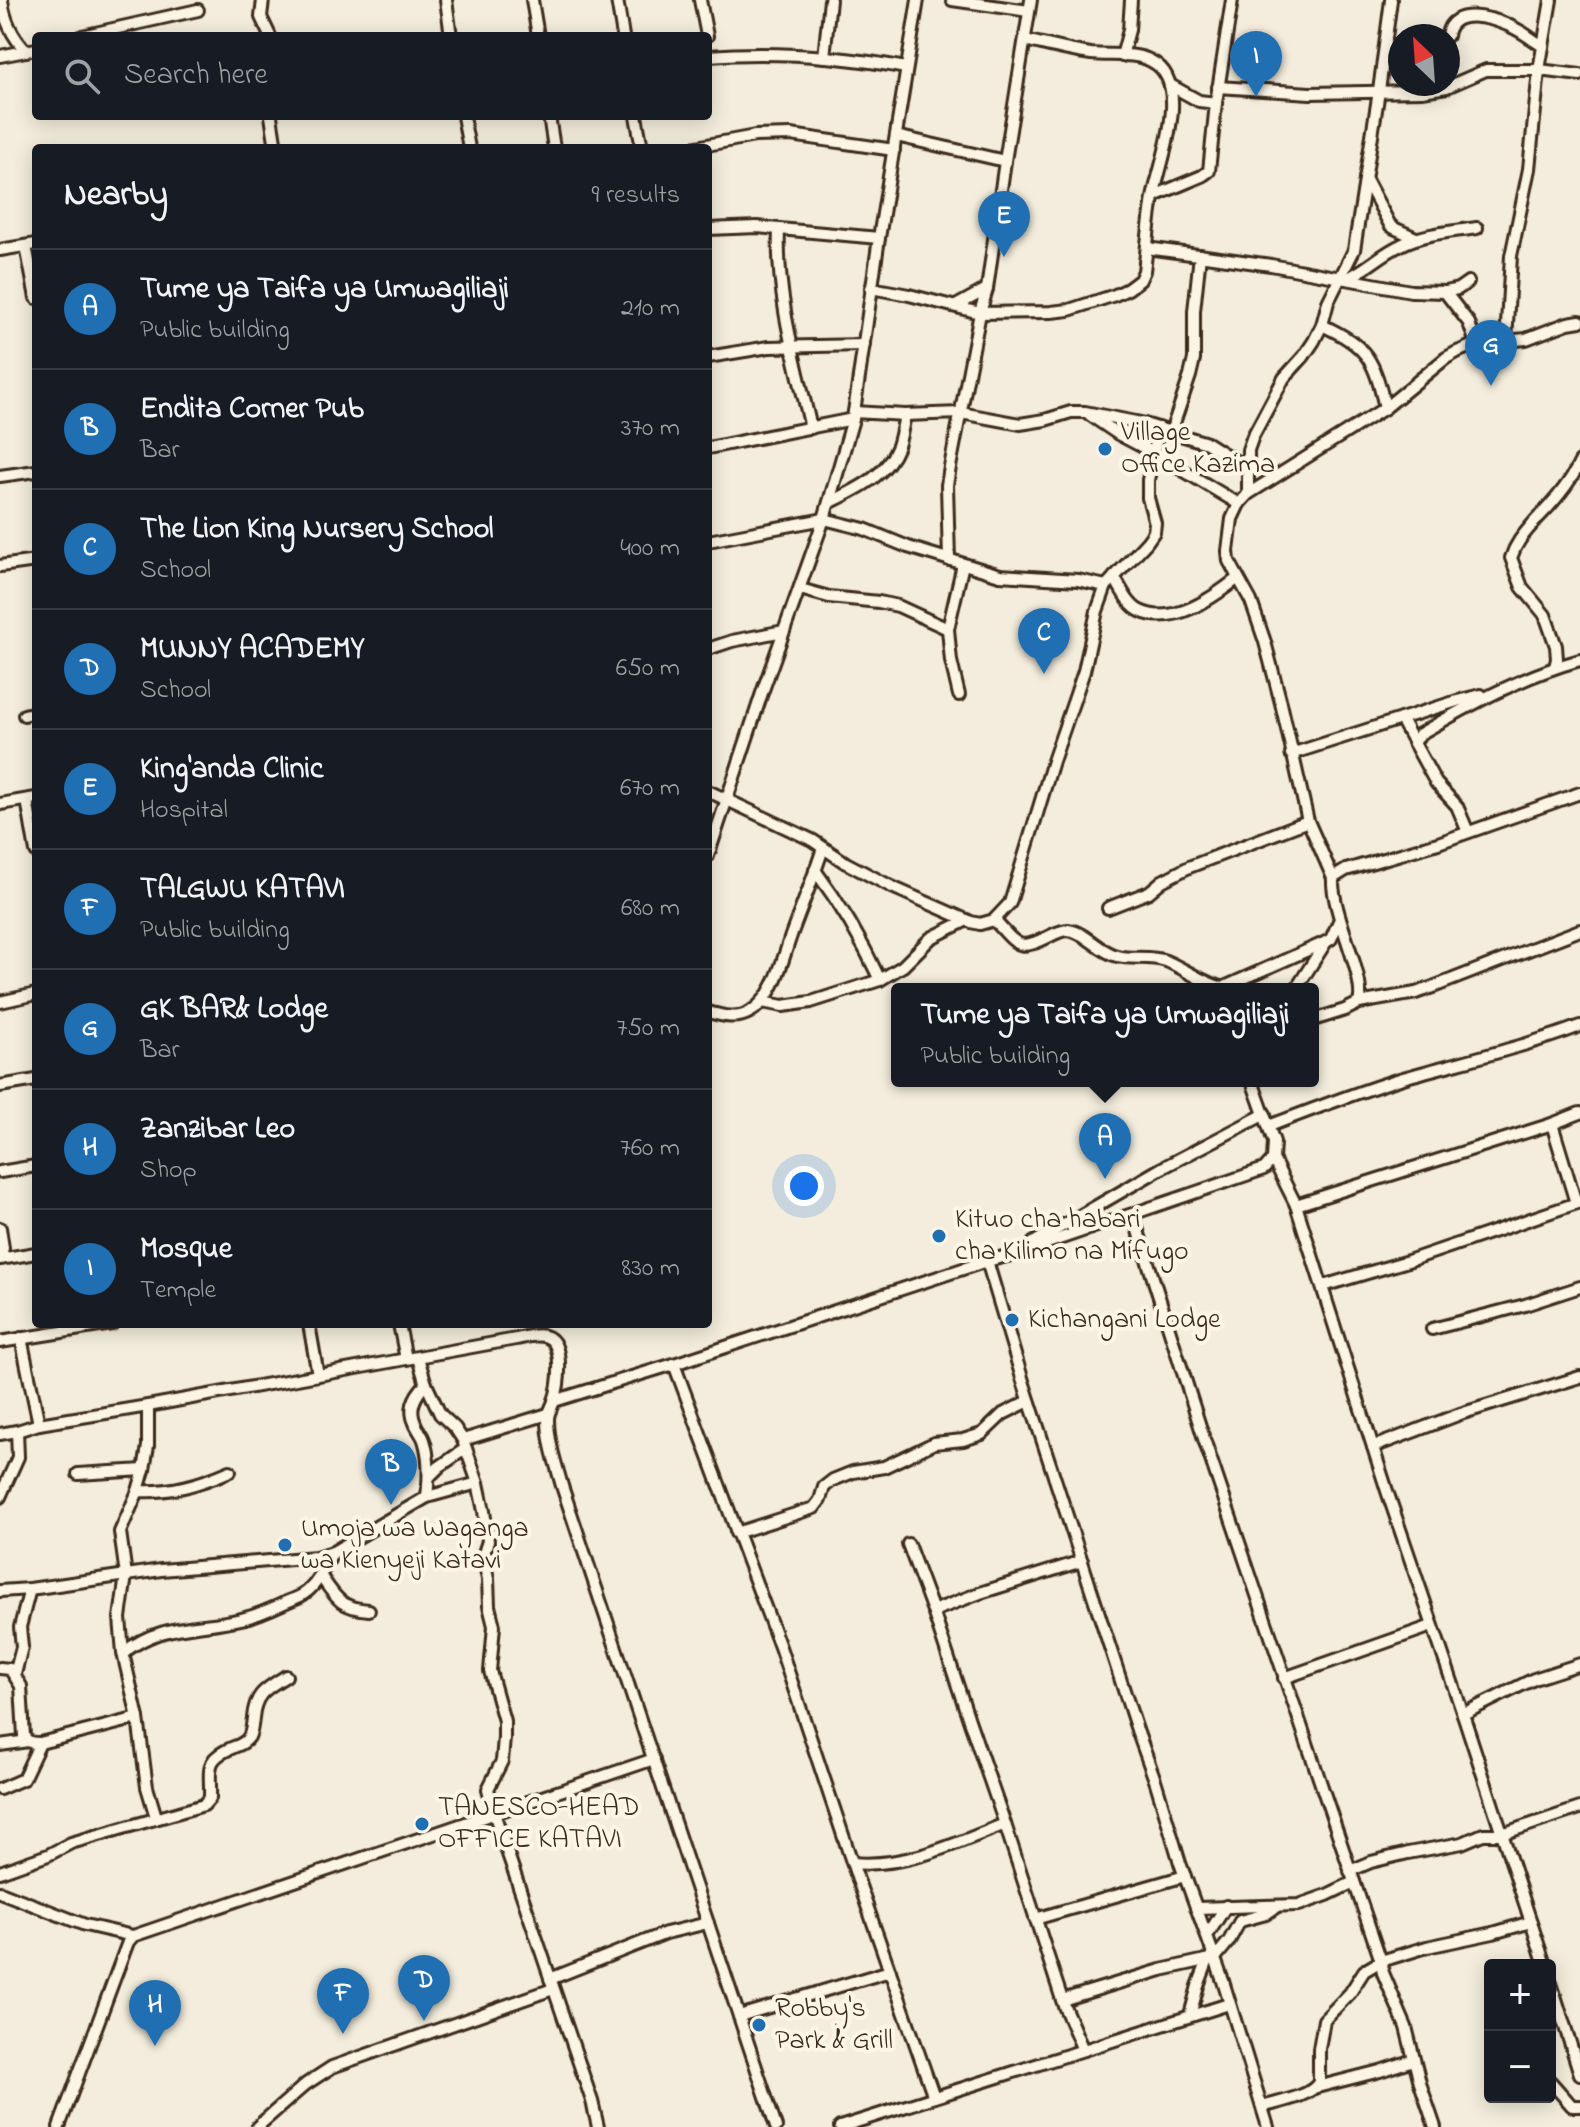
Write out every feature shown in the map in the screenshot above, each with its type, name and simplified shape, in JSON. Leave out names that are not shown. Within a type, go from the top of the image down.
[{"type":"street","points":[[2,0],[7,23],[18,43],[31,50]]},
{"type":"street","points":[[263,0],[261,17],[268,32]]},
{"type":"street","points":[[446,0],[450,32]]},
{"type":"street","points":[[532,0],[537,32]]},
{"type":"street","points":[[617,0],[622,32]]},
{"type":"street","points":[[700,0],[707,32]]},
{"type":"street","points":[[824,57],[830,0]]},
{"type":"street","points":[[712,843],[824,519],[854,416],[871,288],[918,0]]},
{"type":"street","points":[[949,560],[947,485],[987,289],[1030,6],[952,0]]},
{"type":"street","points":[[1122,56],[1129,30],[1131,0]]},
{"type":"street","points":[[1154,196],[1209,171],[1232,0]]},
{"type":"street","points":[[1248,494],[1248,450],[1253,436],[1284,378],[1304,356],[1322,325],[1328,302],[1344,278],[1354,250],[1391,0]]},
{"type":"street","points":[[1506,341],[1511,256],[1529,169],[1539,70],[1551,0]]},
{"type":"street","points":[[100,32],[198,10]]},
{"type":"street","points":[[1450,24],[1461,18],[1476,16],[1515,28],[1543,46]]},
{"type":"street","points":[[871,288],[980,313],[1069,310],[1115,295],[1140,280],[1172,115],[1170,85],[1162,69],[1145,58],[1091,54],[1025,40]]},
{"type":"street","points":[[0,56],[31,50]]},
{"type":"street","points":[[712,55],[824,57],[906,68]]},
{"type":"street","points":[[1460,80],[1486,70],[1539,70],[1580,75]]},
{"type":"street","points":[[1170,85],[1199,101],[1216,103]]},
{"type":"street","points":[[1218,87],[1310,93],[1388,91]]},
{"type":"street","points":[[272,120],[275,144]]},
{"type":"street","points":[[464,120],[468,144]]},
{"type":"street","points":[[550,120],[553,144]]},
{"type":"street","points":[[637,120],[641,144]]},
{"type":"street","points":[[712,144],[755,136],[791,135],[894,150]]},
{"type":"street","points":[[896,136],[1005,161]]},
{"type":"street","points":[[1365,178],[1390,225],[1416,238]]},
{"type":"street","points":[[712,229],[757,227],[879,238]]},
{"type":"street","points":[[1344,278],[1366,269],[1390,251],[1416,238],[1477,228]]},
{"type":"street","points":[[779,229],[790,346],[811,428]]},
{"type":"street","points":[[0,250],[31,245]]},
{"type":"street","points":[[1147,248],[1411,291],[1445,292],[1458,289],[1468,282]]},
{"type":"street","points":[[1171,432],[1194,359],[1194,311],[1200,255]]},
{"type":"street","points":[[956,306],[987,289]]},
{"type":"street","points":[[1445,292],[1469,323],[1476,344]]},
{"type":"street","points":[[1359,1003],[1358,980],[1339,921],[1333,878],[1308,821],[1265,642],[1251,601],[1229,561],[1232,519],[1248,494],[1385,408],[1446,358],[1476,344],[1526,339],[1580,321]]},
{"type":"street","points":[[1322,325],[1358,345],[1375,370],[1385,408]]},
{"type":"street","points":[[712,356],[769,347],[864,345]]},
{"type":"street","points":[[1380,387],[1400,396]]},
{"type":"street","points":[[712,447],[811,428],[854,416],[961,413],[1020,424],[1071,412],[1085,412],[1159,428],[1207,443],[1237,462],[1248,463]]},
{"type":"street","points":[[1085,412],[1239,504]]},
{"type":"street","points":[[829,503],[881,473],[898,446],[905,415]]},
{"type":"street","points":[[712,793],[801,835],[892,887],[967,920],[980,924],[994,920],[1010,903],[1014,892],[1084,671],[1097,611],[1106,586],[1154,532],[1148,480],[1159,428]]},
{"type":"street","points":[[1555,667],[1556,646],[1545,615],[1522,587],[1511,558],[1519,539],[1577,475],[1580,462]]},
{"type":"street","points":[[0,476],[32,472]]},
{"type":"street","points":[[712,540],[824,519],[864,529],[908,547],[1000,575],[1078,580],[1106,586]]},
{"type":"street","points":[[0,566],[32,562]]},
{"type":"street","points":[[959,695],[948,629],[963,564]]},
{"type":"street","points":[[1114,577],[1126,598],[1139,611],[1159,615],[1197,607],[1238,578]]},
{"type":"street","points":[[800,589],[829,597],[898,606],[948,629]]},
{"type":"street","points":[[712,648],[784,631]]},
{"type":"street","points":[[1414,743],[1420,734],[1495,692],[1580,660]]},
{"type":"street","points":[[1291,754],[1457,701],[1495,692]]},
{"type":"street","points":[[24,715],[32,713]]},
{"type":"street","points":[[1401,719],[1436,783],[1457,806],[1468,832]]},
{"type":"street","points":[[1333,878],[1346,870],[1438,843],[1580,793]]},
{"type":"street","points":[[0,804],[32,799]]},
{"type":"street","points":[[1108,908],[1149,892],[1162,881],[1189,867],[1308,821]]},
{"type":"street","points":[[712,1013],[737,1017],[752,1011],[771,989],[823,848]]},
{"type":"street","points":[[815,870],[850,922],[880,980]]},
{"type":"street","points":[[762,1002],[783,1006],[811,1002],[880,980],[903,966],[931,938],[967,920]]},
{"type":"street","points":[[994,920],[1020,944],[1029,946],[1058,932],[1071,931],[1118,956],[1152,957],[1209,983]]},
{"type":"street","points":[[1231,983],[1326,942],[1331,939],[1339,921]]},
{"type":"street","points":[[1319,1018],[1359,1003],[1416,993],[1580,930]]},
{"type":"street","points":[[1300,983],[1326,942]]},
{"type":"street","points":[[0,1002],[32,995]]},
{"type":"street","points":[[1269,1126],[1358,1092],[1542,1040],[1580,1026]]},
{"type":"street","points":[[0,1086],[32,1081]]},
{"type":"street","points":[[1254,1087],[1274,1142],[1273,1159],[1296,1205],[1543,1959]]},
{"type":"street","points":[[1296,1205],[1580,1113]]},
{"type":"street","points":[[1015,1254],[1136,1182],[1265,1114]]},
{"type":"street","points":[[1323,1286],[1408,1261],[1578,1202],[1566,1177],[1552,1124]]},
{"type":"street","points":[[554,1401],[1133,1215],[1264,1169],[1273,1159]]},
{"type":"street","points":[[0,1172],[32,1167]]},
{"type":"street","points":[[1133,1215],[1205,1442],[1383,1973],[1406,2027],[1413,2060],[1435,2127]]},
{"type":"street","points":[[0,1228],[3,1248],[0,1259],[32,1254]]},
{"type":"street","points":[[987,1261],[1029,1401],[1268,2127]]},
{"type":"street","points":[[1432,1329],[1469,1321],[1580,1287]]},
{"type":"street","points":[[0,1342],[86,1328]]},
{"type":"street","points":[[310,1328],[318,1375]]},
{"type":"street","points":[[401,1328],[440,1414],[455,1428],[464,1445],[478,1483],[488,1537],[483,1556],[494,1626],[490,1671],[504,1721],[502,1761],[488,1789],[598,2127]]},
{"type":"street","points":[[546,1336],[549,1328]]},
{"type":"street","points":[[0,1434],[39,1424],[516,1339],[546,1336],[552,1340],[559,1359],[554,1401],[548,1414],[550,1442],[562,1486],[776,2127]]},
{"type":"street","points":[[21,1338],[39,1424]]},
{"type":"street","points":[[674,1364],[780,1647],[934,2097]]},
{"type":"street","points":[[1373,1447],[1460,1414],[1580,1377]]},
{"type":"street","points":[[426,1384],[416,1394],[412,1407],[414,1422],[425,1442],[429,1477],[427,1497]]},
{"type":"street","points":[[736,1533],[814,1508],[824,1487],[839,1477],[884,1467],[934,1443],[982,1434],[1003,1414],[1029,1401]]},
{"type":"street","points":[[148,1406],[148,1446],[144,1470],[120,1532],[126,1575],[120,1618],[123,1653],[138,1718],[147,1787],[156,1817]]},
{"type":"street","points":[[429,1477],[464,1445],[548,1414]]},
{"type":"street","points":[[0,1497],[18,1457],[17,1431]]},
{"type":"street","points":[[78,1474],[144,1470]]},
{"type":"street","points":[[138,1491],[157,1492],[191,1486],[230,1471]]},
{"type":"street","points":[[0,1591],[161,1570],[316,1557],[333,1552],[427,1497],[478,1483]]},
{"type":"street","points":[[908,1544],[1062,2000],[1083,2050]]},
{"type":"street","points":[[123,1653],[155,1635],[182,1627],[242,1619],[274,1608],[305,1593],[333,1552]]},
{"type":"street","points":[[933,1611],[1082,1561]]},
{"type":"street","points":[[320,1575],[337,1600],[351,1609],[369,1610]]},
{"type":"street","points":[[15,1674],[22,1647],[20,1627],[30,1589]]},
{"type":"street","points":[[1284,1678],[1432,1626]]},
{"type":"street","points":[[1463,1714],[1534,1679],[1580,1664]]},
{"type":"street","points":[[0,1668],[10,1669],[21,1686],[24,1736],[28,1741]]},
{"type":"street","points":[[0,1872],[48,1855],[71,1843],[204,1805],[210,1798],[213,1758],[218,1753],[243,1744],[251,1732],[254,1707],[261,1692],[286,1676]]},
{"type":"street","points":[[0,1745],[28,1741],[40,1743],[138,1718]]},
{"type":"street","points":[[0,1789],[23,1779],[40,1743]]},
{"type":"street","points":[[59,2127],[128,1942],[133,1936],[654,1759]]},
{"type":"street","points":[[1196,1908],[1299,1905],[1327,1895],[1371,1862],[1462,1843],[1483,1834],[1502,1834],[1580,1808]]},
{"type":"street","points":[[853,1863],[893,1863],[924,1855],[1005,1824]]},
{"type":"street","points":[[858,1880],[871,1865]]},
{"type":"street","points":[[1035,1919],[1185,1876]]},
{"type":"street","points":[[0,1892],[85,1925],[133,1936]]},
{"type":"street","points":[[1207,1936],[1226,1906]]},
{"type":"street","points":[[1190,2015],[1198,1986],[1212,1959],[1229,1941],[1240,1921],[1266,1914],[1276,1907]]},
{"type":"street","points":[[1317,2087],[1322,2026],[1364,1971],[1381,1961],[1427,1947],[1531,1922]]},
{"type":"street","points":[[257,2127],[306,2084],[332,2067],[551,1984],[666,1933],[708,1923]]},
{"type":"street","points":[[1062,2000],[1161,1970],[1212,1959]]},
{"type":"street","points":[[739,2016],[890,1971]]},
{"type":"street","points":[[1556,1999],[1580,2074]]},
{"type":"street","points":[[840,2127],[1229,2004]]},
{"type":"street","points":[[1262,2107],[1317,2087],[1413,2060]]},
{"type":"street","points":[[1556,2088],[1572,2106],[1580,2106]]},
{"type":"place","name":"Mosque","points":[[1256,97]]},
{"type":"place","name":"King'anda Clinic","points":[[1004,257]]},
{"type":"place","name":"GK BAR& Lodge","points":[[1491,386]]},
{"type":"place","name":"Village Office Kazima","points":[[1105,449]]},
{"type":"place","name":"The Lion King Nursery School","points":[[1044,674]]},
{"type":"place","name":"Tume ya Taifa ya Umwagiliaji","points":[[1105,1179]]},
{"type":"place","name":"Kituo cha habari cha Kilimo na Mifugo","points":[[939,1236]]},
{"type":"place","name":"Kichangani Lodge","points":[[1012,1320]]},
{"type":"place","name":"Endita Corner Pub","points":[[391,1505]]},
{"type":"place","name":"Umoja wa Waganga wa Kienyeji Katavi","points":[[285,1545]]},
{"type":"place","name":"TANESCO-HEAD OFFICE KATAVI","points":[[422,1824]]},
{"type":"place","name":"MUNNY ACADEMY","points":[[424,2021]]},
{"type":"place","name":"Robby's Park & Grill","points":[[759,2025]]},
{"type":"place","name":"TALGWU KATAVI","points":[[343,2034]]},
{"type":"place","name":"Zanzibar Leo","points":[[155,2046]]}]
